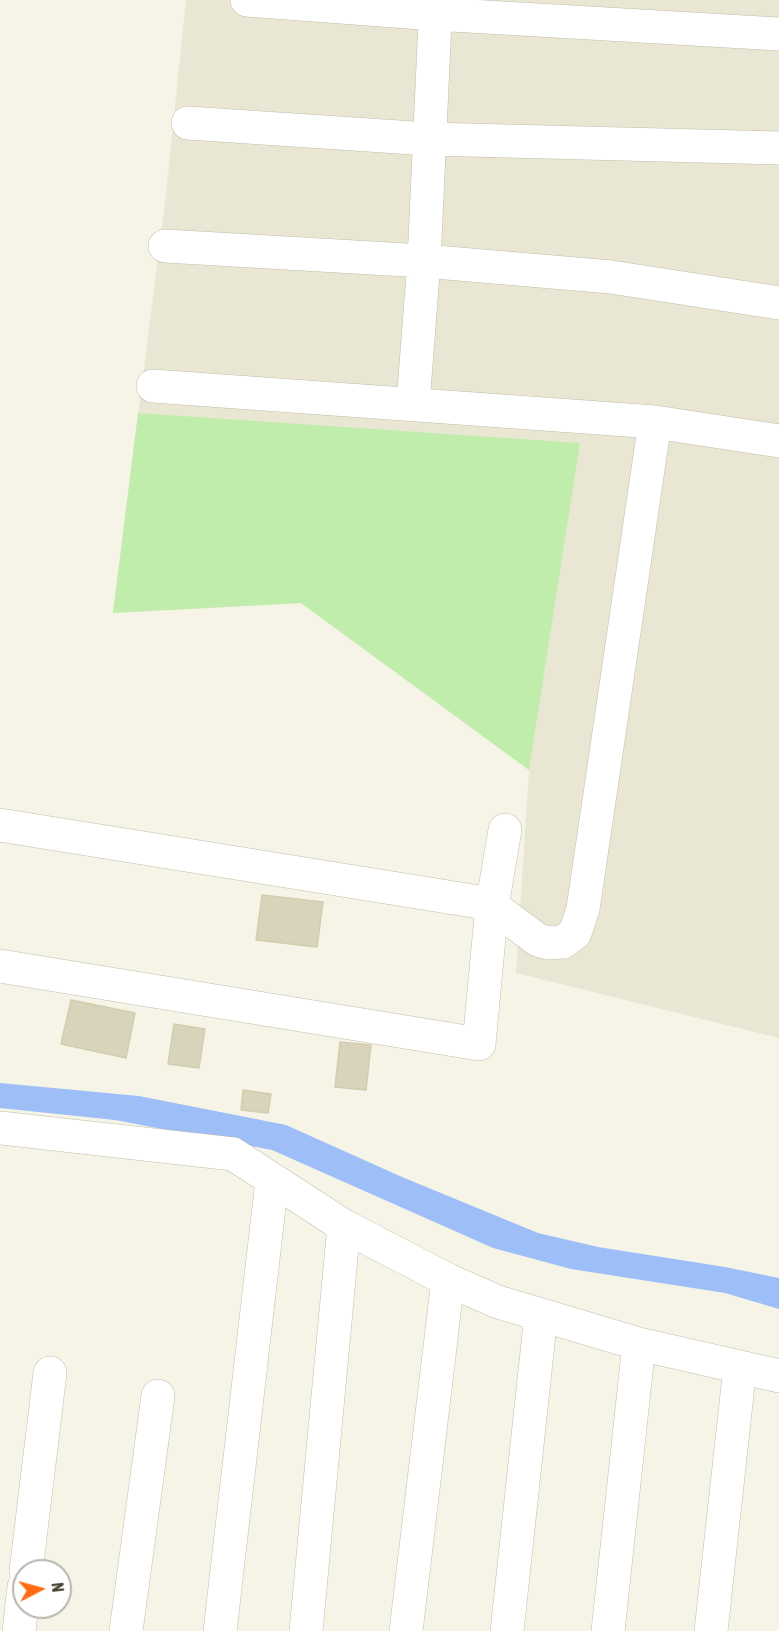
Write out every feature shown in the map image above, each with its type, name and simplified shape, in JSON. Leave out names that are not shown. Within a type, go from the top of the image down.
[{"type":"street","points":[[247,0],[435,7],[779,34]]},
{"type":"street","points":[[412,404],[424,261],[435,7]]},
{"type":"street","points":[[188,123],[429,139],[779,148]]},
{"type":"street","points":[[165,246],[424,261],[611,277],[779,303]]},
{"type":"street","points":[[153,386],[655,422],[779,441]]},
{"type":"street","points":[[0,825],[456,898],[492,906],[538,940],[549,943],[563,942],[575,933],[581,920],[655,422]]},
{"type":"street","points":[[0,966],[479,1044],[492,906],[506,831]]},
{"type":"street","points":[[0,1128],[233,1154],[344,1226],[448,1280],[498,1302],[639,1344],[779,1376]]},
{"type":"street","points":[[220,1631],[272,1181]]},
{"type":"street","points":[[306,1631],[344,1226]]},
{"type":"street","points":[[406,1631],[448,1280]]},
{"type":"street","points":[[507,1631],[541,1315]]},
{"type":"street","points":[[608,1631],[639,1344]]},
{"type":"street","points":[[711,1631],[740,1367]]},
{"type":"street","points":[[27,1559],[50,1373]]},
{"type":"street","points":[[126,1631],[158,1396]]},
{"type":"shaded area","points":[[186,0],[779,0],[779,1038],[516,973],[529,770],[301,603],[113,613],[166,194]]},
{"type":"green space","points":[[138,413],[580,443],[529,770],[301,603],[113,613]]},
{"type":"water","points":[[0,1083],[139,1096],[286,1125],[402,1177],[538,1233],[598,1247],[779,1278],[779,1309],[725,1293],[571,1269],[493,1248],[272,1150],[115,1120],[0,1108]]},
{"type":"building","points":[[262,895],[323,902],[317,947],[256,940]]},
{"type":"building","points":[[71,1000],[135,1013],[126,1058],[61,1044]]},
{"type":"building","points":[[174,1024],[205,1029],[199,1068],[168,1064]]},
{"type":"building","points":[[340,1042],[371,1045],[366,1090],[335,1087]]},
{"type":"building","points":[[243,1090],[271,1094],[268,1113],[241,1110]]}]
